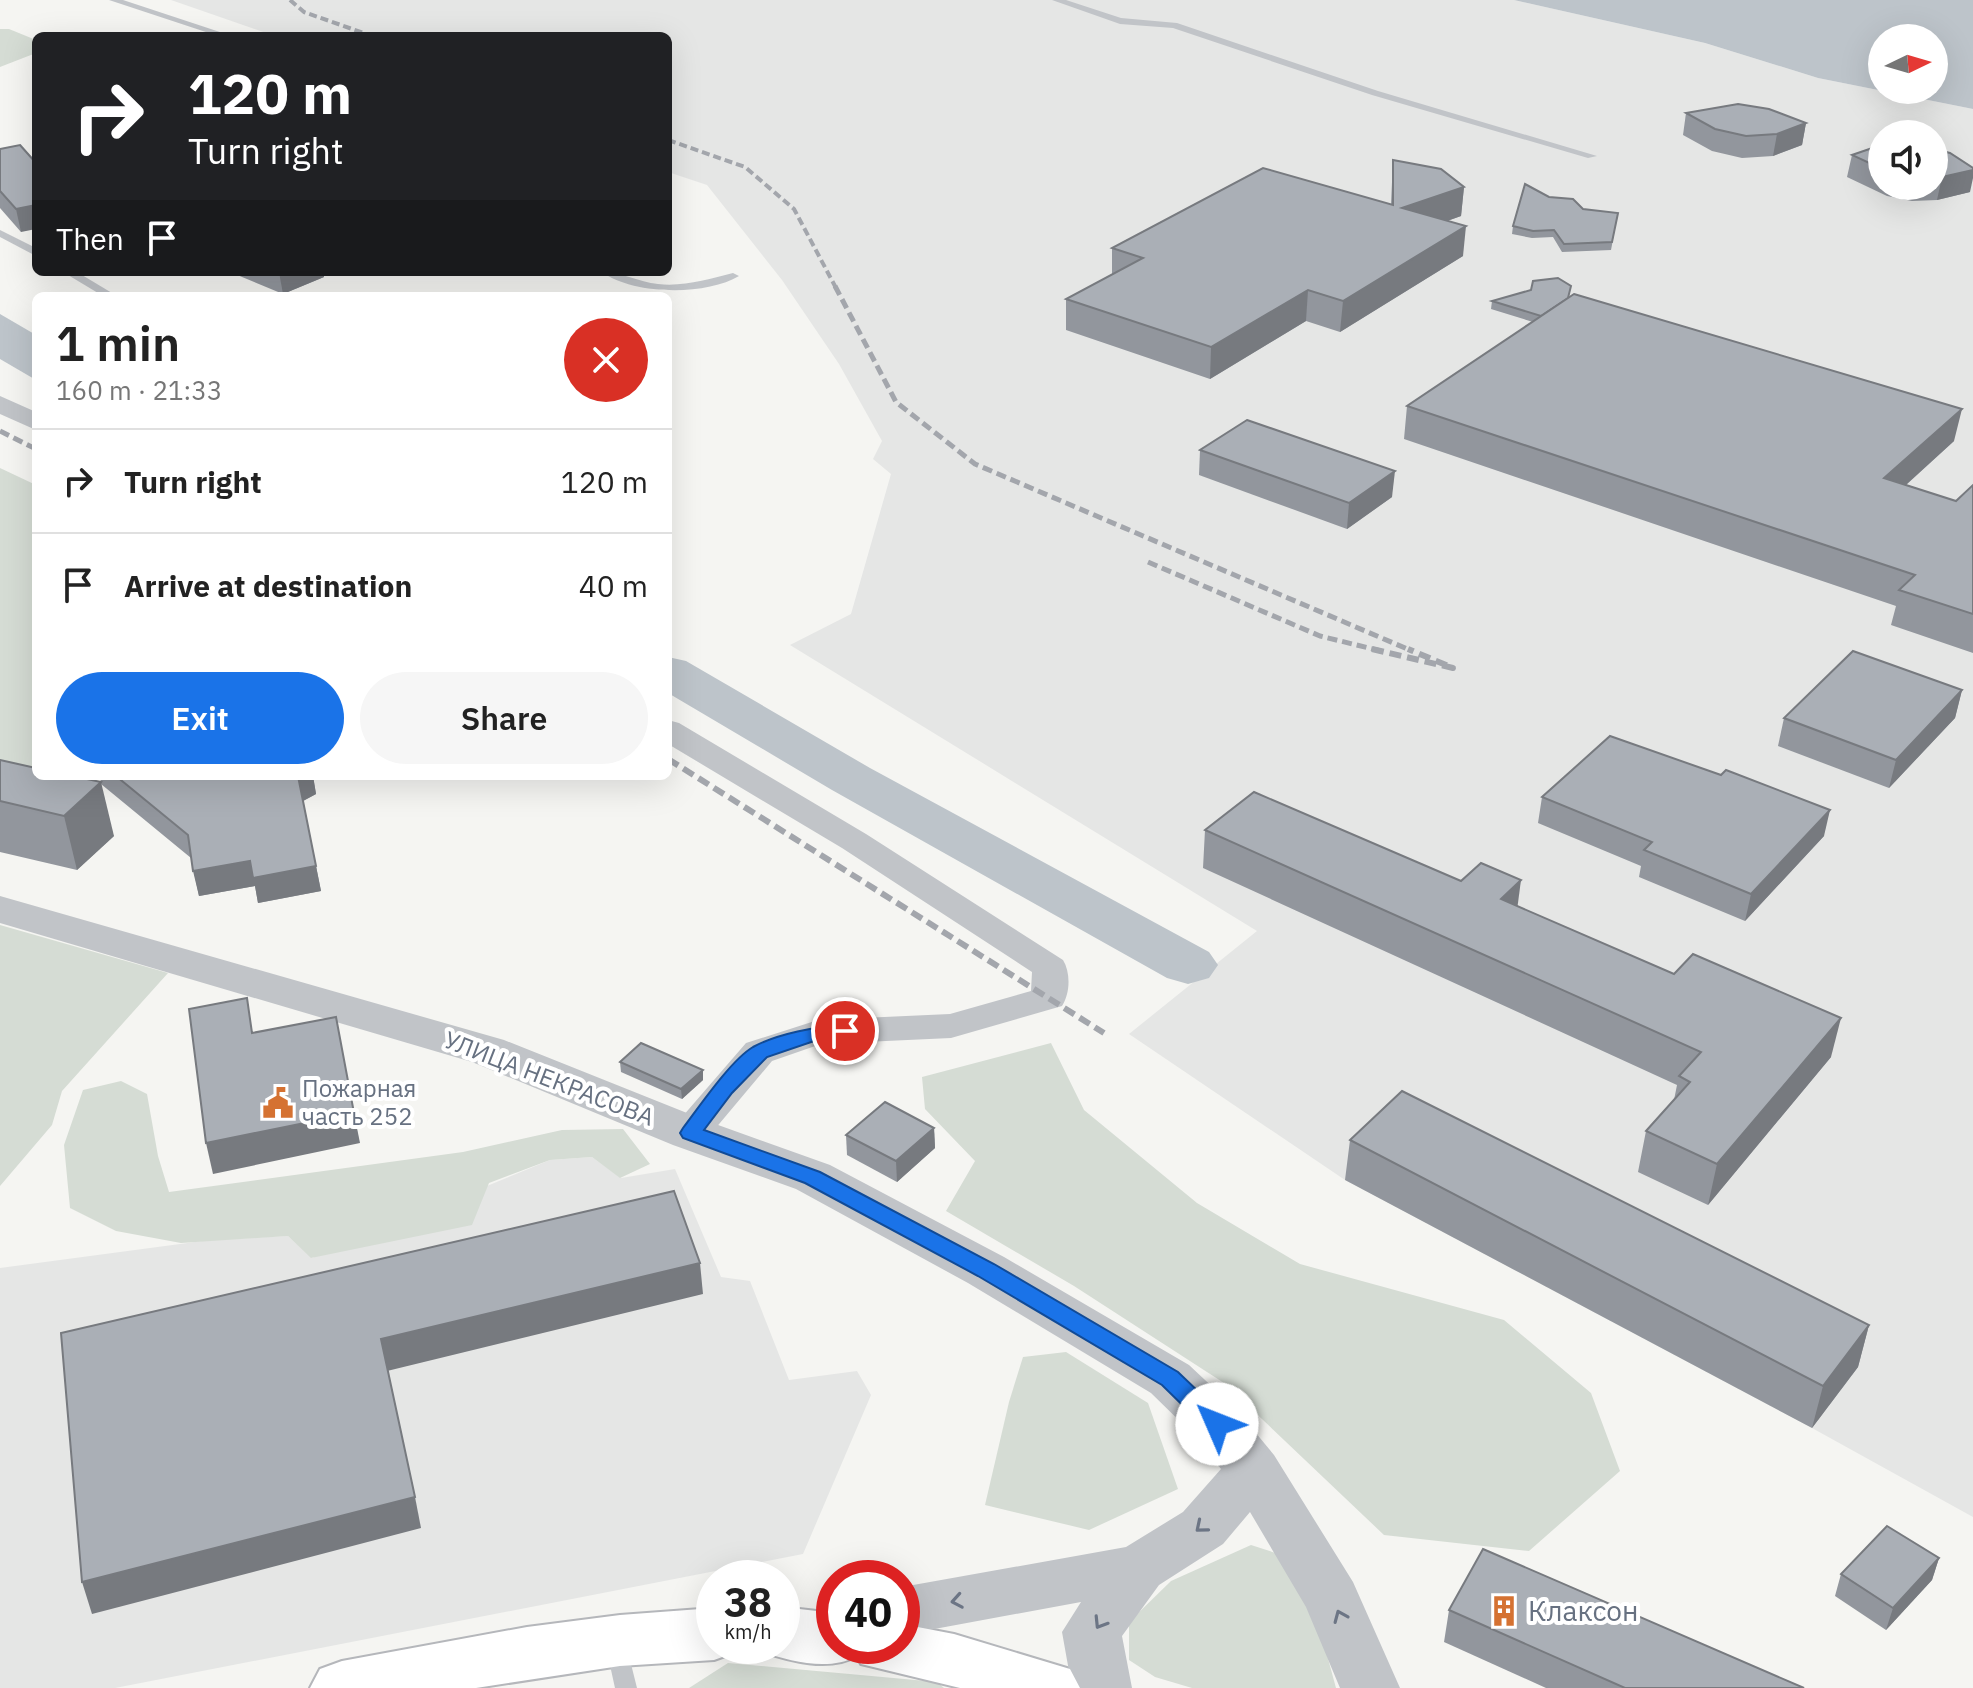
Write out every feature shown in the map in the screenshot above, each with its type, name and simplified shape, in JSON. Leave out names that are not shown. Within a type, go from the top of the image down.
[{"type":"main road","points":[[342,1688],[448,1667],[621,1665],[696,1640]]},
{"type":"main road","points":[[920,1653],[954,1660],[1036,1686]]},
{"type":"street","points":[[0,404],[32,420]]},
{"type":"street","points":[[672,732],[854,841],[1050,968],[1049,998],[951,1026],[818,1032],[759,1052],[690,1133]]},
{"type":"street","name":"УЛИЦА НЕКРАСОВА","points":[[0,909],[488,1051],[690,1133],[813,1177],[986,1270],[1170,1379],[1217,1424],[1254,1470],[1332,1599],[1370,1688]]},
{"type":"street","points":[[1102,1688],[1092,1632],[1139,1568],[1203,1528],[1254,1470]]},
{"type":"street","points":[[920,1608],[1139,1568]]},
{"type":"lane","points":[[114,0],[214,32]]},
{"type":"lane","points":[[1057,0],[1120,21],[1174,25],[1375,93],[1592,156]]},
{"type":"lane","points":[[0,233],[32,251]]},
{"type":"lane","points":[[76,276],[104,292]]},
{"type":"lane","points":[[617,276],[638,286],[673,290],[733,276]]},
{"type":"shaded area","points":[[171,0],[1514,0],[1705,43],[1818,78],[1868,88],[1868,104],[1948,104],[1973,109],[1973,1517],[1345,1180],[1129,1034],[1257,931],[790,645],[851,614],[891,474],[873,459],[882,441],[839,364],[782,280],[707,185],[672,173],[672,32],[263,32]]},
{"type":"shaded area","points":[[1514,0],[1973,0],[1973,109],[1948,104],[1948,24],[1868,24],[1868,88],[1818,78],[1705,43]]},
{"type":"shaded area","points":[[0,29],[9,29],[32,38],[32,55],[0,67]]},
{"type":"shaded area","points":[[0,314],[32,333],[32,378],[0,359]]},
{"type":"shaded area","points":[[0,468],[32,483],[33,780],[31,783],[0,773]]},
{"type":"shaded area","points":[[0,925],[168,973],[62,1091],[52,1125],[0,1186]]},
{"type":"shaded area","points":[[1051,1043],[1084,1110],[1197,1203],[1300,1264],[1504,1320],[1591,1393],[1620,1471],[1529,1551],[1384,1535],[1224,1383],[1074,1286],[946,1211],[975,1161],[925,1109],[922,1077]]},
{"type":"shaded area","points":[[121,1081],[147,1094],[158,1156],[169,1192],[463,1152],[562,1130],[623,1129],[650,1164],[620,1178],[592,1157],[550,1160],[489,1183],[472,1225],[311,1258],[288,1236],[181,1243],[116,1231],[70,1208],[64,1145],[83,1090]]},
{"type":"shaded area","points":[[592,1157],[621,1178],[675,1169],[721,1277],[750,1281],[789,1380],[857,1371],[871,1395],[803,1554],[772,1560],[696,1560],[696,1575],[115,1688],[0,1688],[0,1268],[210,1240],[288,1236],[312,1258],[550,1160]]},
{"type":"shaded area","points":[[1066,1352],[1148,1403],[1178,1489],[1089,1530],[985,1505],[1023,1357]]},
{"type":"shaded area","points":[[1251,1545],[1282,1555],[1321,1633],[1336,1688],[1192,1688],[1155,1677],[1129,1660],[1129,1622],[1171,1581]]},
{"type":"shaded area","points":[[726,1664],[739,1664],[937,1682],[944,1688],[689,1688]]},
{"type":"building","points":[[1738,104],[1769,109],[1806,123],[1777,134],[1746,136],[1715,129],[1686,113]]},
{"type":"building","points":[[20,145],[32,158],[32,206],[16,209],[0,191],[0,149]]},
{"type":"building","points":[[1868,150],[1868,162],[1852,155]]},
{"type":"building","points":[[1948,152],[1973,168],[1948,176]]},
{"type":"building","points":[[1393,160],[1441,169],[1464,187],[1402,208],[1466,226],[1343,301],[1308,290],[1211,347],[1066,299],[1143,258],[1112,248],[1263,168],[1393,205]]},
{"type":"building","points":[[1525,184],[1549,197],[1573,199],[1583,209],[1618,213],[1612,242],[1564,244],[1554,230],[1533,231],[1513,226]]},
{"type":"building","points":[[1558,278],[1571,286],[1568,298],[1541,316],[1492,301],[1531,290],[1533,281]]},
{"type":"building","points":[[1574,294],[1962,409],[1884,478],[1956,501],[1973,485],[1973,614],[1899,590],[1915,575],[1407,406]]},
{"type":"building","points":[[1247,420],[1395,471],[1349,503],[1200,450]]},
{"type":"building","points":[[1853,651],[1962,690],[1896,760],[1784,718]]},
{"type":"building","points":[[1610,736],[1721,775],[1726,770],[1830,810],[1751,894],[1644,850],[1652,842],[1542,797]]},
{"type":"building","points":[[0,760],[32,767],[32,780],[101,782],[64,816],[0,801]]},
{"type":"building","points":[[121,780],[299,780],[316,866],[253,878],[250,861],[193,871],[188,835]]},
{"type":"building","points":[[1254,792],[1461,881],[1481,863],[1521,880],[1501,899],[1674,974],[1693,954],[1841,1018],[1717,1164],[1646,1131],[1690,1082],[1679,1076],[1701,1052],[1205,830]]},
{"type":"building","name":"Пожарная часть 252","points":[[247,998],[252,1033],[336,1017],[354,1113],[206,1143],[189,1009]]},
{"type":"building","points":[[641,1043],[703,1070],[681,1089],[620,1062]]},
{"type":"building","points":[[1402,1091],[1869,1325],[1823,1386],[1350,1140]]},
{"type":"building","points":[[885,1102],[934,1128],[896,1161],[846,1135]]},
{"type":"building","points":[[674,1191],[700,1263],[381,1339],[415,1497],[82,1582],[61,1333]]},
{"type":"building","points":[[1887,1526],[1939,1558],[1893,1608],[1841,1574]]},
{"type":"building","points":[[1483,1549],[1804,1688],[1625,1688],[1449,1610]]},
{"type":"waterway","points":[[672,674],[851,779],[1188,965]]},
{"type":"railway","points":[[290,0],[304,12],[361,32]]},
{"type":"railway","points":[[672,141],[745,167],[794,209],[836,288]]},
{"type":"railway","points":[[835,286],[896,402],[975,464],[1412,651]]},
{"type":"railway","points":[[0,431],[32,447]]},
{"type":"railway","points":[[1148,562],[1320,636],[1381,651]]},
{"type":"railway","points":[[1372,649],[1453,668],[1408,649]]},
{"type":"railway","points":[[672,762],[1104,1033]]},
{"type":"place","name":"Пожарная часть 252","points":[[278,1103]]},
{"type":"place","name":"Клаксон","points":[[1504,1611]]},
{"type":"route","points":[[845,1031],[818,1032],[759,1052],[690,1133],[813,1177],[986,1270],[1170,1379],[1217,1424]]}]
